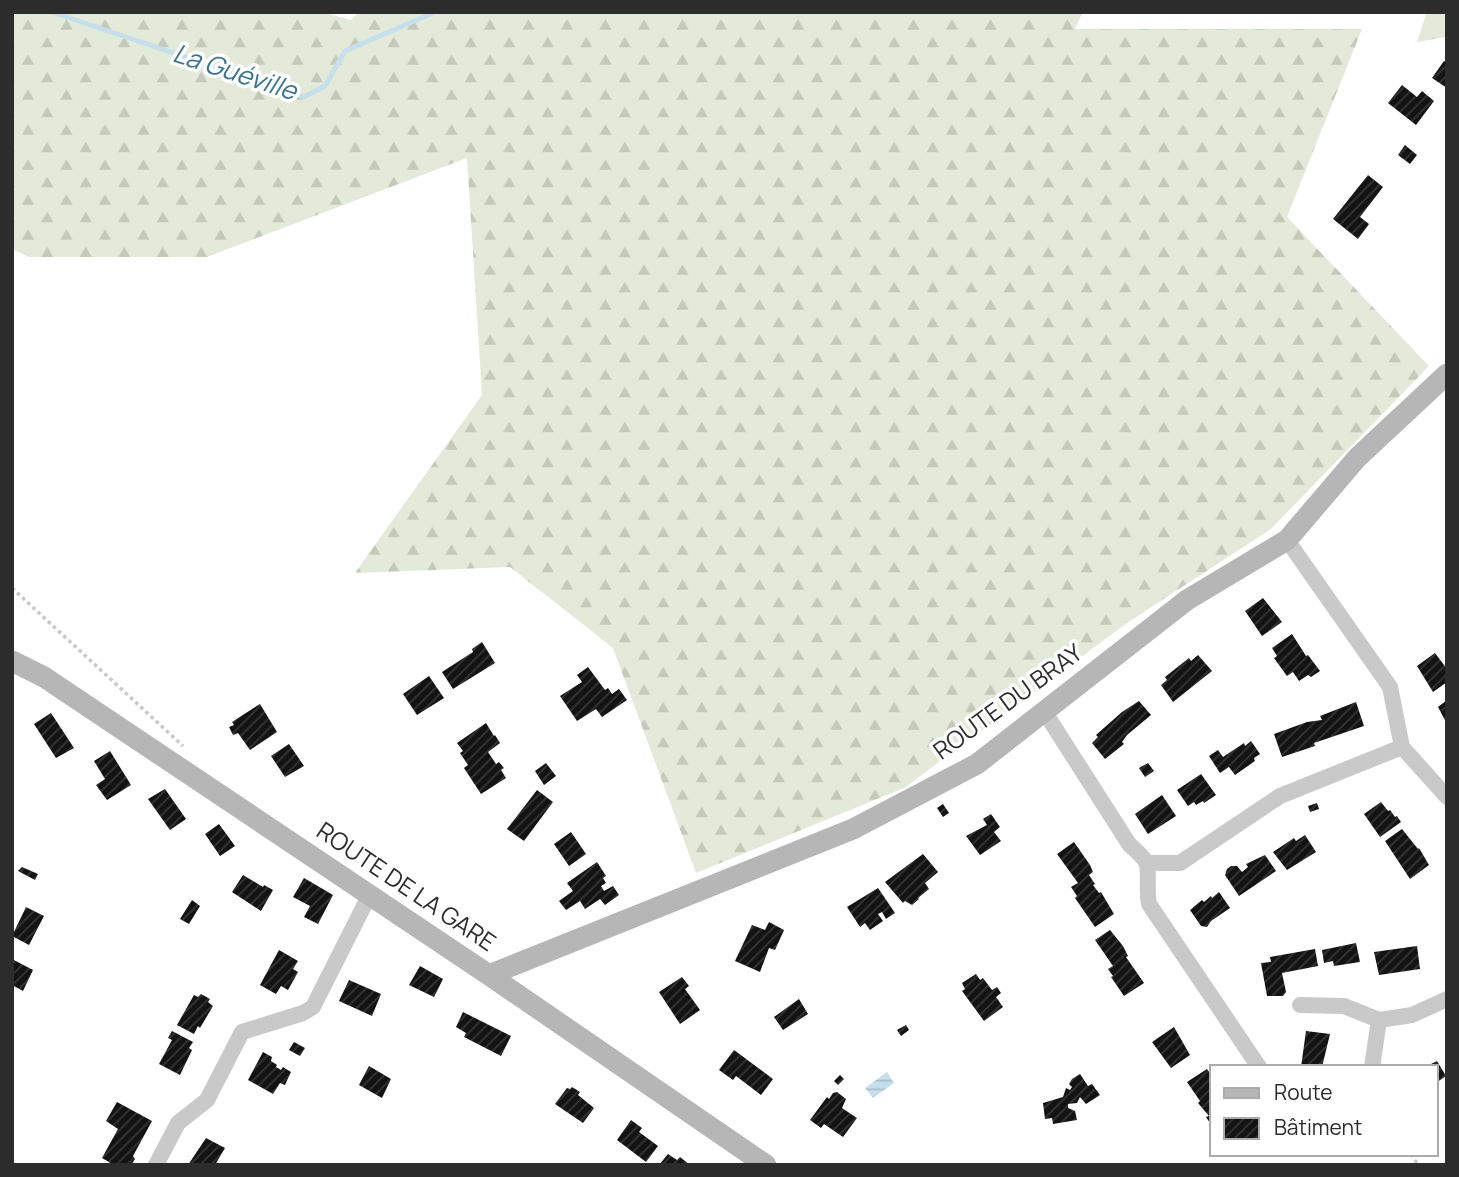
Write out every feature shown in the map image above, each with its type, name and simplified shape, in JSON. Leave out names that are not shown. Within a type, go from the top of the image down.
[{"type":"street","name":"ROUTE DU BRAY","points":[[489,975],[853,829],[977,764],[1187,600],[1287,540],[1357,458],[1447,374]]},
{"type":"street","points":[[1287,540],[1390,687],[1402,747],[1447,797]]},
{"type":"street","name":"ROUTE DE LA GARE","points":[[12,661],[44,677],[370,894],[766,1165]]},
{"type":"street","points":[[1044,712],[1129,844],[1147,863],[1146,891],[1149,904],[1258,1065]]},
{"type":"street","points":[[1147,863],[1180,863],[1280,796],[1402,747]]},
{"type":"street","points":[[156,1165],[178,1123],[207,1100],[242,1032],[303,1013],[313,1007],[370,894]]},
{"type":"street","points":[[1300,1005],[1345,1006],[1379,1020],[1412,1015],[1447,999]]},
{"type":"street","points":[[1372,1065],[1379,1020]]},
{"type":"path","points":[[12,588],[183,746]]},
{"type":"green space","points":[[12,12],[322,12],[351,20],[359,12],[1083,12],[1075,29],[1362,29],[1287,217],[1429,366],[1271,529],[1127,623],[904,788],[696,873],[613,648],[510,567],[355,573],[482,395],[467,158],[207,257],[29,257],[12,249]]},
{"type":"green space","points":[[1427,12],[1447,12],[1447,37],[1417,42]]},
{"type":"water","points":[[887,1072],[894,1083],[873,1098],[865,1088]]},
{"type":"building","points":[[1444,61],[1447,63],[1447,88],[1432,78]]},
{"type":"building","points":[[1402,85],[1417,97],[1422,91],[1434,101],[1416,125],[1388,103]]},
{"type":"building","points":[[1405,145],[1417,155],[1410,164],[1398,155]]},
{"type":"building","points":[[1368,175],[1383,187],[1360,217],[1369,224],[1358,239],[1333,219]]},
{"type":"building","points":[[1263,598],[1282,622],[1262,636],[1245,611]]},
{"type":"building","points":[[1292,634],[1306,656],[1308,655],[1320,671],[1299,681],[1293,672],[1287,676],[1274,658],[1277,656],[1272,648]]},
{"type":"building","points":[[482,642],[495,663],[453,689],[442,672],[473,652],[472,649]]},
{"type":"building","points":[[1435,653],[1447,669],[1447,682],[1433,692],[1417,666]]},
{"type":"building","points":[[1198,655],[1212,671],[1173,702],[1161,685],[1167,680],[1165,677],[1189,658],[1191,661]]},
{"type":"building","points":[[588,667],[605,690],[608,688],[612,694],[619,689],[627,700],[602,717],[596,709],[577,721],[560,696],[582,682],[577,675]]},
{"type":"building","points":[[429,676],[444,698],[417,715],[403,694]]},
{"type":"building","points":[[1447,700],[1447,724],[1438,707]]},
{"type":"building","points":[[1139,701],[1151,715],[1127,735],[1122,742],[1124,744],[1105,759],[1092,743],[1098,737],[1096,735]]},
{"type":"building","points":[[1356,702],[1364,726],[1282,757],[1274,734],[1307,722],[1322,720],[1320,716]]},
{"type":"building","points":[[260,704],[277,732],[250,750],[238,733],[233,735],[229,727],[234,725],[232,722]]},
{"type":"building","points":[[51,713],[74,748],[56,758],[34,724]]},
{"type":"building","points":[[486,723],[500,743],[488,752],[496,764],[499,762],[504,768],[501,770],[506,778],[481,794],[464,768],[468,765],[457,743]]},
{"type":"building","points":[[1251,741],[1260,754],[1254,758],[1255,761],[1235,775],[1229,767],[1220,773],[1209,756],[1218,750],[1223,757]]},
{"type":"building","points":[[289,744],[304,766],[285,777],[271,756]]},
{"type":"building","points":[[110,751],[131,785],[107,800],[96,785],[105,779],[94,761]]},
{"type":"building","points":[[546,763],[556,776],[544,785],[535,771]]},
{"type":"building","points":[[1148,763],[1154,771],[1145,777],[1139,768]]},
{"type":"building","points":[[1201,774],[1216,795],[1204,803],[1203,801],[1196,805],[1194,802],[1188,806],[1177,790]]},
{"type":"building","points":[[165,789],[186,819],[170,830],[148,799]]},
{"type":"building","points":[[537,790],[553,802],[524,841],[507,829]]},
{"type":"building","points":[[1162,795],[1176,816],[1148,834],[1135,814]]},
{"type":"building","points":[[1381,802],[1401,822],[1380,837],[1364,814]]},
{"type":"building","points":[[1317,803],[1319,809],[1310,812],[1308,806]]},
{"type":"building","points":[[943,804],[949,813],[943,817],[937,808]]},
{"type":"building","points":[[991,814],[1000,827],[994,832],[1001,841],[980,855],[966,836],[987,825],[983,819]]},
{"type":"building","points":[[219,824],[235,846],[220,856],[205,834]]},
{"type":"building","points":[[1402,829],[1419,848],[1429,865],[1410,879],[1385,841]]},
{"type":"building","points":[[571,832],[586,854],[569,866],[554,844]]},
{"type":"building","points":[[1305,835],[1316,852],[1287,870],[1273,852],[1294,838],[1296,841]]},
{"type":"building","points":[[1074,842],[1090,865],[1093,872],[1089,875],[1095,884],[1093,885],[1101,892],[1114,914],[1095,927],[1075,898],[1077,896],[1071,887],[1078,883],[1057,854]]},
{"type":"building","points":[[923,854],[938,872],[925,883],[929,889],[919,899],[912,905],[905,901],[903,903],[885,882]]},
{"type":"building","points":[[1265,855],[1276,871],[1239,896],[1225,875],[1227,869],[1237,866],[1242,872],[1248,867],[1246,864]]},
{"type":"building","points":[[597,862],[606,876],[603,878],[606,883],[601,886],[604,891],[613,886],[619,895],[605,905],[600,899],[585,909],[580,901],[566,910],[559,901],[573,891],[567,883]]},
{"type":"building","points":[[22,867],[38,874],[35,880],[18,871]]},
{"type":"building","points":[[243,875],[273,890],[261,911],[232,892]]},
{"type":"building","points":[[304,878],[333,895],[318,924],[304,917],[310,906],[293,897]]},
{"type":"building","points":[[878,888],[895,913],[886,919],[882,912],[878,914],[883,921],[870,930],[865,923],[860,927],[847,907]]},
{"type":"building","points":[[1219,892],[1230,908],[1207,927],[1201,926],[1190,910],[1202,900],[1204,902]]},
{"type":"building","points":[[192,900],[200,906],[189,924],[180,919]]},
{"type":"building","points":[[26,907],[44,916],[29,945],[12,936]]},
{"type":"building","points":[[769,922],[784,930],[775,950],[769,948],[760,972],[735,961],[752,925],[765,930]]},
{"type":"building","points":[[1110,930],[1123,946],[1128,956],[1126,957],[1144,983],[1124,996],[1108,969],[1113,966],[1095,940]]},
{"type":"building","points":[[1356,943],[1360,962],[1334,966],[1333,961],[1324,963],[1322,950]]},
{"type":"building","points":[[1417,946],[1420,969],[1379,975],[1374,952]]},
{"type":"building","points":[[1315,949],[1318,966],[1282,973],[1286,992],[1283,996],[1267,996],[1261,963],[1271,962],[1270,957]]},
{"type":"building","points":[[279,950],[298,961],[293,969],[298,972],[288,990],[281,986],[276,994],[260,985]]},
{"type":"building","points":[[12,959],[33,970],[23,991],[12,985]]},
{"type":"building","points":[[420,966],[443,979],[434,997],[409,985]]},
{"type":"building","points":[[976,974],[980,980],[983,978],[992,990],[997,987],[1001,993],[996,997],[1003,1007],[984,1021],[962,991],[965,989],[962,983]]},
{"type":"building","points":[[682,977],[689,986],[685,989],[700,1010],[680,1024],[659,992]]},
{"type":"building","points":[[349,980],[381,994],[372,1016],[339,1001]]},
{"type":"building","points":[[201,994],[210,999],[208,1002],[213,1006],[194,1034],[177,1025],[194,995],[198,997]]},
{"type":"building","points":[[799,999],[808,1014],[783,1030],[774,1017]]},
{"type":"building","points":[[463,1012],[511,1036],[501,1056],[464,1037],[466,1033],[456,1027]]},
{"type":"building","points":[[906,1025],[909,1030],[901,1036],[897,1030]]},
{"type":"building","points":[[1174,1027],[1190,1055],[1171,1068],[1152,1042]]},
{"type":"building","points":[[172,1031],[193,1042],[180,1075],[159,1064],[172,1040],[168,1038]]},
{"type":"building","points":[[1306,1031],[1330,1034],[1322,1065],[1301,1065]]},
{"type":"building","points":[[294,1042],[305,1048],[300,1056],[289,1050]]},
{"type":"building","points":[[734,1050],[773,1079],[761,1095],[736,1076],[733,1080],[719,1070]]},
{"type":"building","points":[[263,1052],[272,1057],[271,1061],[276,1067],[281,1070],[283,1067],[291,1072],[285,1085],[280,1083],[273,1094],[248,1080]]},
{"type":"building","points":[[1437,1061],[1446,1076],[1438,1082],[1438,1065],[1429,1065]]},
{"type":"building","points":[[369,1066],[391,1079],[382,1098],[359,1085]]},
{"type":"building","points":[[1207,1069],[1210,1073],[1210,1123],[1206,1117],[1209,1116],[1198,1103],[1200,1101],[1187,1082]]},
{"type":"building","points":[[1080,1074],[1088,1086],[1092,1084],[1100,1095],[1086,1104],[1080,1097],[1077,1103],[1068,1104],[1068,1108],[1075,1111],[1077,1120],[1053,1124],[1052,1118],[1045,1119],[1043,1103],[1063,1097],[1066,1088],[1070,1090],[1072,1087],[1069,1084],[1072,1079]]},
{"type":"building","points":[[840,1075],[844,1079],[838,1085],[834,1081]]},
{"type":"building","points":[[572,1087],[594,1108],[583,1123],[555,1104],[567,1088]]},
{"type":"building","points":[[837,1092],[846,1099],[842,1108],[857,1118],[843,1137],[824,1124],[821,1128],[810,1120],[827,1097],[829,1099]]},
{"type":"building","points":[[117,1102],[152,1121],[131,1165],[114,1165],[102,1158],[118,1129],[106,1121]]},
{"type":"building","points":[[631,1120],[642,1128],[639,1132],[658,1146],[646,1162],[617,1140]]},
{"type":"building","points":[[206,1138],[225,1148],[215,1165],[188,1165]]},
{"type":"building","points":[[668,1154],[677,1160],[680,1157],[690,1165],[659,1165]]},
{"type":"waterway","name":"La Guéville","points":[[52,12],[304,97],[325,86],[345,51],[435,12]]}]
